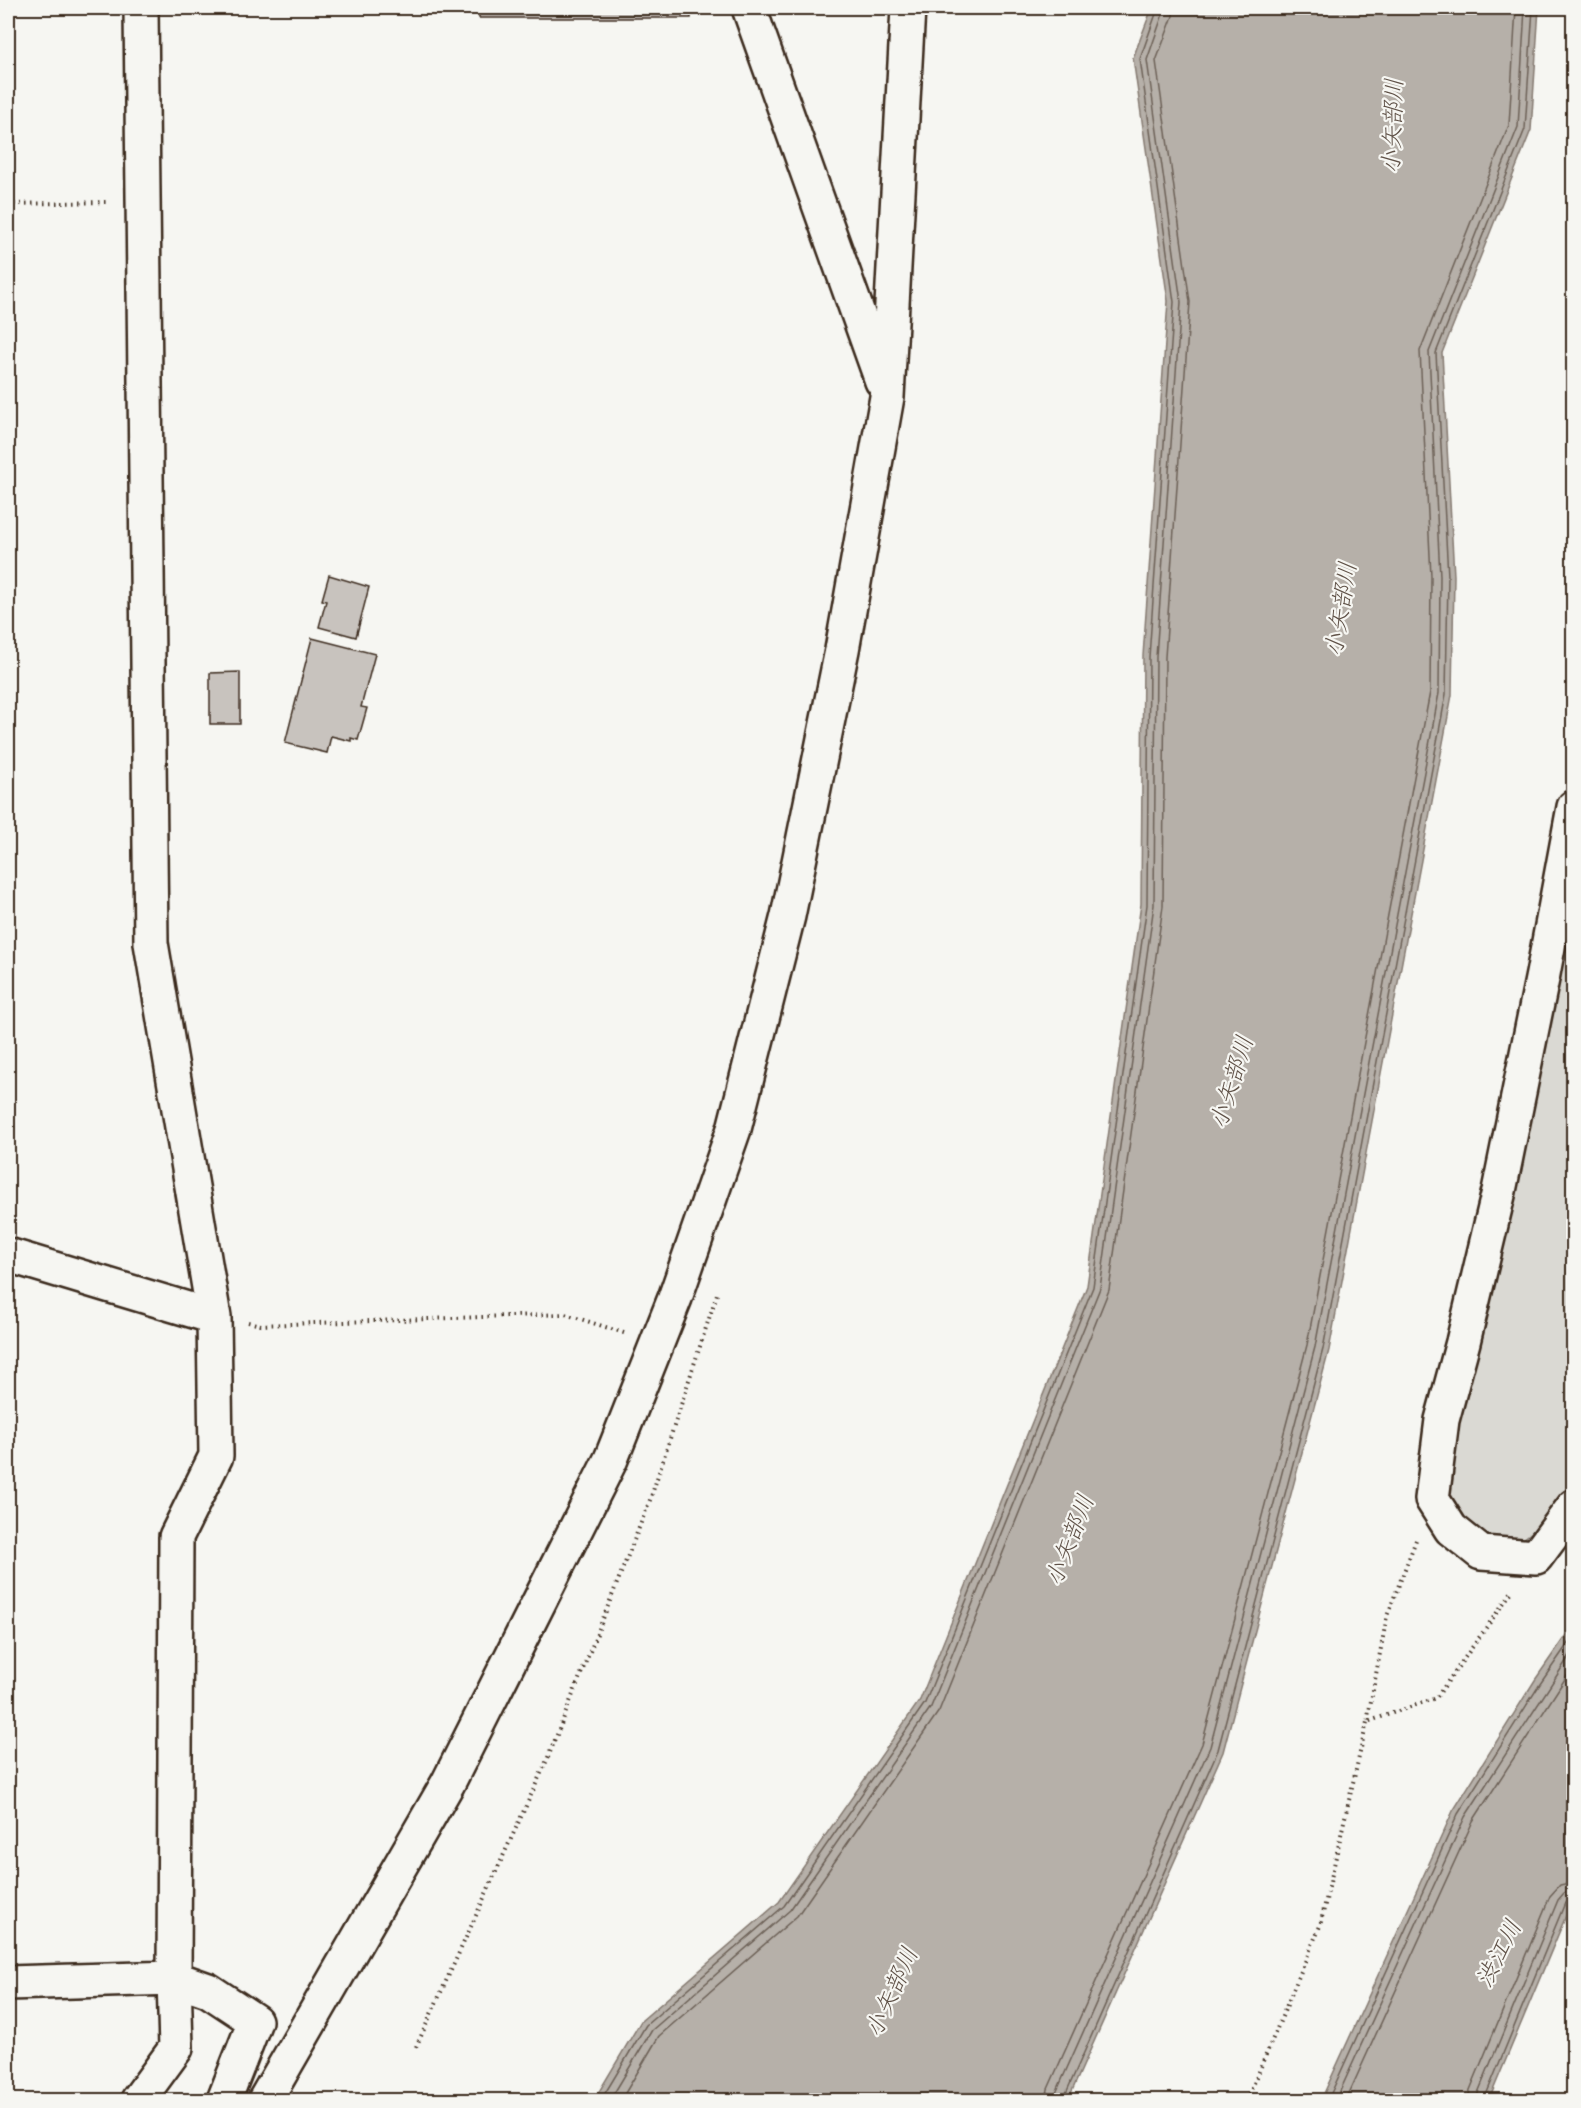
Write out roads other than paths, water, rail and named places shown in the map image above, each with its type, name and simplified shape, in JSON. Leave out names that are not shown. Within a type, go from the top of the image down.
[{"type":"street","points":[[138,2100],[176,2048],[174,1978],[176,1537],[216,1456],[214,1317],[151,943],[141,8]]},
{"type":"street","points":[[749,8],[887,397]]},
{"type":"street","points":[[265,2100],[448,1783],[611,1459],[657,1343],[734,1129],[789,916],[842,650],[887,397],[908,8]]},
{"type":"street","points":[[1574,807],[1544,974],[1499,1191],[1442,1420],[1432,1499],[1451,1529],[1481,1553],[1536,1557],[1574,1506]]},
{"type":"street","points":[[8,1255],[214,1317]]},
{"type":"street","points":[[8,1983],[174,1978],[208,1990],[255,2021],[224,2100]]},
{"type":"water","name":"小矢部川","points":[[1152,8],[1539,8],[1531,130],[1442,353],[1454,576],[1452,695],[1329,1350],[1223,1752],[1068,2100],[594,2100],[641,2021],[779,1902],[920,1700],[1087,1286],[1141,904],[1143,656],[1168,301],[1133,58]]},
{"type":"water","name":"渋江川","points":[[1573,1625],[1573,1899],[1489,2100],[1321,2100],[1453,1811],[1535,1680]]}]
